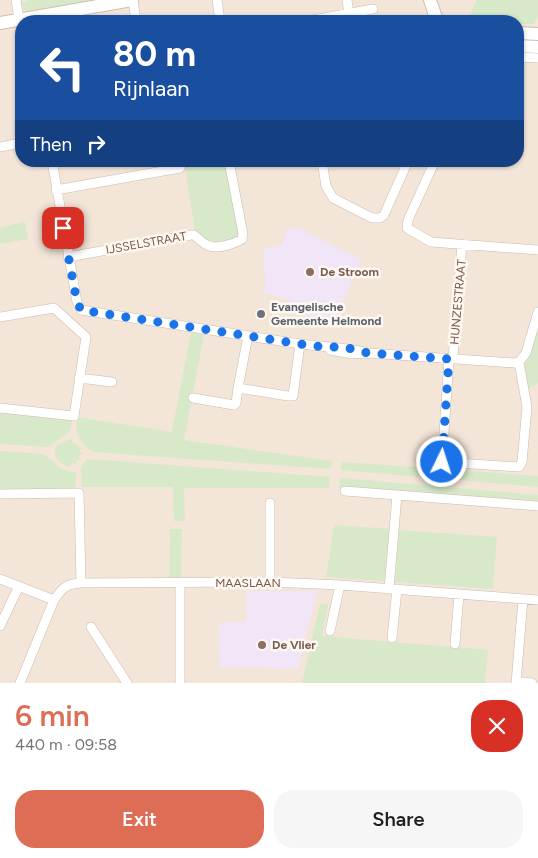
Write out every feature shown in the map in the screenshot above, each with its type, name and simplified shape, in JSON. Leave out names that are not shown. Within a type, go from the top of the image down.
[{"type":"street","points":[[16,0],[18,15]]},
{"type":"street","points":[[43,15],[132,0],[135,15]]},
{"type":"street","points":[[217,0],[219,15]]},
{"type":"street","points":[[347,0],[350,15]]},
{"type":"street","points":[[432,4],[441,15]]},
{"type":"street","points":[[358,15],[373,9]]},
{"type":"street","points":[[0,23],[15,20]]},
{"type":"street","points":[[524,33],[538,34]]},
{"type":"street","points":[[524,46],[538,47]]},
{"type":"street","points":[[524,57],[538,58]]},
{"type":"street","points":[[0,147],[15,144]]},
{"type":"street","points":[[53,167],[68,257],[77,302],[81,310]]},
{"type":"street","points":[[56,190],[172,167]]},
{"type":"street","name":"IJSSELSTRAAT","points":[[68,257],[194,235],[208,246],[214,247],[236,243],[242,239],[243,234],[230,167]]},
{"type":"street","points":[[323,167],[326,186],[333,198],[372,218],[380,218],[384,215],[405,167]]},
{"type":"street","name":"HUNZESTRAAT","points":[[432,167],[408,220],[407,228],[431,242],[538,250]]},
{"type":"street","name":"HUNZESTRAAT","points":[[462,244],[442,462],[520,467],[527,407],[519,362]]},
{"type":"street","points":[[0,317],[54,308],[86,337],[74,416],[0,408]]},
{"type":"street","points":[[69,320],[81,310],[300,344],[344,347],[368,353],[509,363],[519,362],[526,353],[538,312]]},
{"type":"street","points":[[193,398],[234,405],[236,403],[248,336]]},
{"type":"street","points":[[238,388],[293,396],[300,344]]},
{"type":"street","points":[[79,378],[112,382]]},
{"type":"street","points":[[345,491],[538,506]]},
{"type":"street","points":[[0,494],[80,493],[81,582]]},
{"type":"street","points":[[392,638],[397,495]]},
{"type":"street","points":[[270,503],[270,582]]},
{"type":"street","points":[[0,579],[54,600]]},
{"type":"street","name":"MAASLAAN","points":[[20,683],[54,600],[61,590],[69,584],[81,582],[180,584],[270,582],[340,585],[538,600]]},
{"type":"street","points":[[180,584],[180,683]]},
{"type":"street","points":[[330,631],[340,585]]},
{"type":"street","points":[[0,626],[19,586]]},
{"type":"street","points":[[455,644],[459,594]]},
{"type":"street","points":[[523,599],[516,682],[532,683]]},
{"type":"street","points":[[91,627],[128,683]]},
{"type":"shaded area","points":[[0,0],[538,0],[538,683],[0,683]]},
{"type":"shaded area","name":"De Stroom","points":[[296,227],[361,259],[336,320],[289,313],[290,300],[264,293],[264,249],[281,246],[288,229]]},
{"type":"shaded area","name":"De Vlier","points":[[247,591],[317,591],[298,669],[220,667],[219,623],[246,621]]},
{"type":"green space","points":[[27,0],[104,0],[26,13],[21,3],[27,2]]},
{"type":"green space","points":[[477,0],[538,0],[538,17],[534,24],[524,24],[524,15],[470,15]]},
{"type":"green space","points":[[185,167],[226,167],[239,238],[211,243],[195,232]]},
{"type":"green space","points":[[25,222],[28,239],[0,244],[0,227]]},
{"type":"green space","points":[[538,324],[538,383],[528,389],[525,366]]},
{"type":"green space","points":[[191,332],[204,334],[184,440],[332,461],[331,469],[93,452],[84,445],[77,433],[77,417],[172,432]]},
{"type":"green space","points":[[0,411],[72,421],[71,428],[68,433],[48,447],[0,444]]},
{"type":"green space","points":[[71,439],[74,444],[77,443],[77,447],[82,448],[79,451],[83,454],[79,456],[80,460],[76,460],[76,464],[72,463],[69,467],[58,461],[55,450],[58,444]]},
{"type":"green space","points":[[0,451],[44,454],[63,470],[76,473],[75,490],[0,492]]},
{"type":"green space","points":[[87,459],[330,477],[329,488],[184,488],[185,521],[174,521],[173,487],[82,487],[81,467]]},
{"type":"green space","points":[[342,462],[538,476],[538,487],[341,470]]},
{"type":"green space","points":[[340,478],[538,495],[538,501],[351,487],[339,488]]},
{"type":"green space","points":[[334,525],[390,529],[386,581],[326,577]]},
{"type":"green space","points":[[170,529],[182,529],[181,577],[169,577]]},
{"type":"green space","points":[[399,530],[497,537],[493,589],[395,582]]},
{"type":"green space","points":[[320,604],[328,604],[322,636],[488,650],[485,683],[302,683]]},
{"type":"place","name":"De Stroom","points":[[310,272]]},
{"type":"place","name":"Evangelische Gemeente Helmond","points":[[261,314]]},
{"type":"place","name":"De Vlier","points":[[262,645]]},
{"type":"route","points":[[63,228],[77,302],[81,310],[300,344],[344,347],[368,353],[449,359],[442,462]]}]
